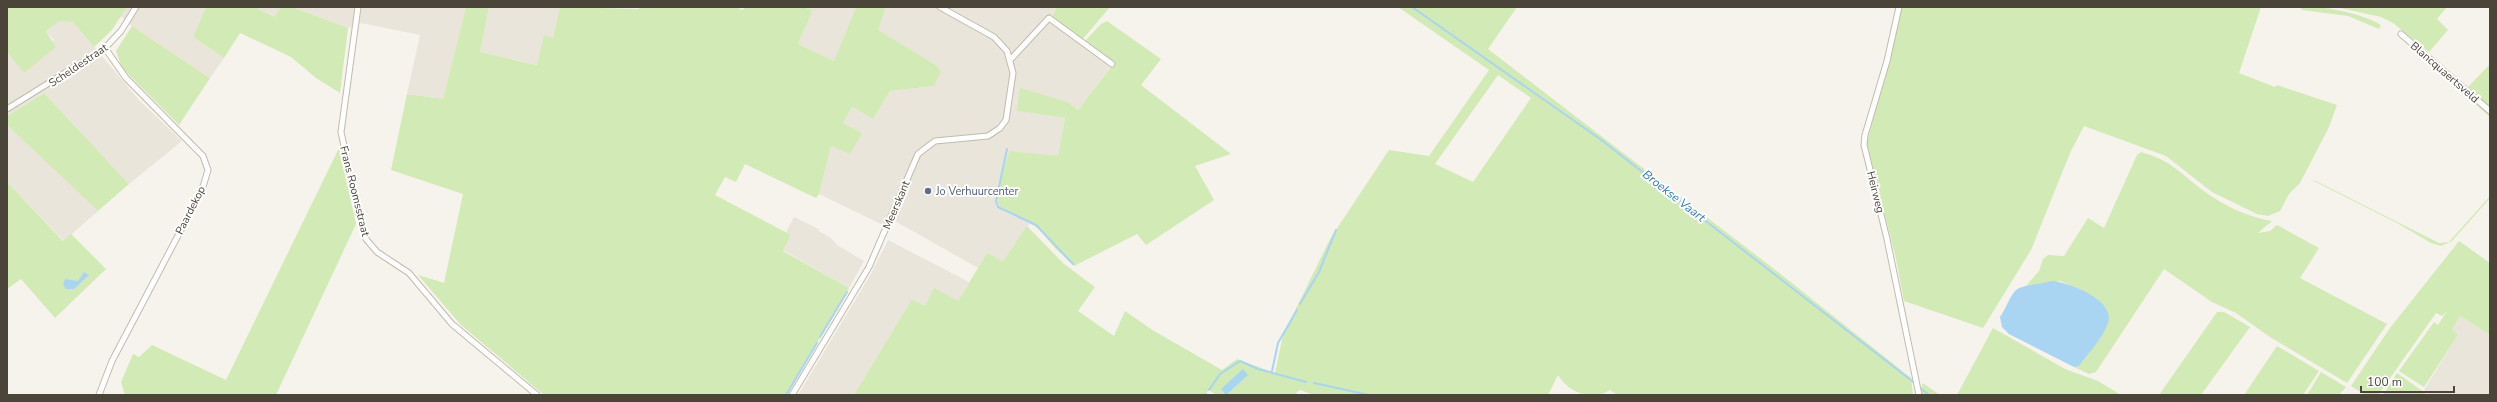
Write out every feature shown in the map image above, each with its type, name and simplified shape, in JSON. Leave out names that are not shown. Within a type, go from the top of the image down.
[{"type":"street","name":"Scheldestraat","points":[[7,109],[105,48],[121,31],[136,7]]},
{"type":"street","name":"Frans Roomsstraat","points":[[358,7],[341,132],[358,212],[366,239],[377,252],[409,273],[452,324],[537,395]]},
{"type":"street","points":[[940,7],[994,37],[1008,51],[1011,59],[1049,18],[1112,64]]},
{"type":"street","name":"Heirweg","points":[[1899,7],[1887,61],[1865,135],[1864,145],[1888,239],[1919,394]]},
{"type":"street","name":"Blancquaertsveld","points":[[2401,34],[2490,111]]},
{"type":"street","name":"Paardekop","points":[[99,395],[112,361],[202,190],[208,170],[203,156],[126,78],[105,48]]},
{"type":"street","name":"Meerskant","points":[[792,395],[869,267],[918,154],[935,141],[984,137],[993,134],[1003,125],[1009,111],[1013,73],[1011,59]]},
{"type":"shaded area","points":[[127,7],[206,7],[193,37],[224,58],[210,78],[132,26],[121,16]]},
{"type":"shaded area","points":[[255,7],[281,7],[276,17]]},
{"type":"shaded area","points":[[292,7],[466,7],[443,99],[407,94],[420,35],[361,23],[348,28]]},
{"type":"shaded area","points":[[489,7],[560,7],[553,38],[544,36],[538,65],[480,52]]},
{"type":"shaded area","points":[[802,7],[856,7],[834,61],[798,44],[813,10]]},
{"type":"shaded area","points":[[886,7],[1057,7],[1050,19],[1113,63],[1078,110],[1068,102],[1018,111],[1065,118],[1058,157],[1010,151],[1001,207],[1030,223],[1003,261],[987,253],[978,268],[895,221],[883,225],[819,194],[831,145],[862,133],[843,123],[852,107],[873,119],[890,91],[934,86],[936,65],[877,30]]},
{"type":"shaded area","points":[[59,21],[73,22],[139,100],[182,141],[129,184],[44,93],[7,116],[7,52],[24,73],[54,40],[46,31]]},
{"type":"shaded area","points":[[7,125],[98,211],[64,241],[7,182]]},
{"type":"shaded area","points":[[794,217],[819,229],[819,231],[831,238],[837,245],[864,261],[849,288],[783,250],[791,235],[786,232]]},
{"type":"shaded area","points":[[888,240],[969,282],[958,301],[925,306],[912,299],[854,395],[798,395],[872,272]]},
{"type":"shaded area","points":[[2460,316],[2490,335],[2490,395],[2431,395],[2424,390],[2458,335],[2452,330]]},
{"type":"green space","points":[[7,7],[127,7],[112,30],[94,47],[73,22],[59,21],[46,31],[56,47],[24,73],[7,52]]},
{"type":"green space","points":[[206,7],[255,7],[275,17],[281,7],[292,7],[348,28],[340,93],[316,78],[291,57],[240,33],[224,58],[193,37]]},
{"type":"green space","points":[[466,7],[489,7],[480,52],[537,65],[544,35],[553,38],[560,7],[639,9],[639,7],[735,7],[743,10],[745,7],[802,7],[813,10],[798,44],[834,61],[856,7],[886,7],[878,30],[936,65],[941,71],[934,86],[890,91],[873,119],[852,107],[843,123],[862,133],[850,154],[831,146],[819,194],[816,198],[745,164],[736,182],[725,177],[715,195],[791,235],[783,251],[849,288],[787,395],[544,395],[461,325],[418,275],[444,283],[463,194],[391,170],[407,94],[443,99]]},
{"type":"green space","points":[[1057,7],[1110,7],[1082,40],[1050,20]]},
{"type":"green space","points":[[1398,7],[1517,7],[1488,49],[1778,272],[1911,378],[1913,395],[1617,395],[1610,390],[1603,394],[1589,395],[1581,394],[1568,387],[1558,375],[1548,395],[1314,395],[1300,390],[1294,395],[1216,395],[1209,390],[1204,395],[854,395],[912,299],[925,306],[934,288],[958,301],[987,253],[1003,261],[1027,226],[1064,264],[1095,287],[1078,311],[1114,336],[1125,311],[1154,331],[1222,370],[1237,359],[1275,373],[1283,335],[1330,239],[1389,150],[1429,156],[1489,70]],"holes":[[[1498,75],[1531,98],[1473,182],[1435,164]]]},
{"type":"green space","points":[[1902,7],[2261,7],[2239,73],[2275,87],[2277,85],[2337,105],[2329,127],[2300,183],[2289,194],[2280,211],[2268,216],[2257,214],[2212,192],[2166,156],[2084,126],[2070,153],[2031,250],[1983,328],[1904,301],[1896,259],[1867,143]]},
{"type":"green space","points":[[2300,7],[2318,7],[2341,11],[2363,17],[2381,25],[2379,29],[2348,16],[2302,10]]},
{"type":"green space","points":[[2336,7],[2447,7],[2437,19],[2448,30],[2429,52],[2393,23],[2381,17]]},
{"type":"green space","points":[[1107,21],[1161,59],[1141,85],[1231,154],[1195,166],[1214,200],[1146,245],[1137,234],[1074,266],[1055,248],[1038,228],[1001,207],[997,195],[1002,172],[1010,151],[1058,156],[1065,118],[1017,111],[1020,88],[1068,102],[1078,110],[1113,64],[1084,42],[1101,24]]},
{"type":"green space","points":[[132,26],[210,78],[179,125],[122,68],[116,51]]},
{"type":"green space","points":[[2426,61],[2490,114],[2490,117]]},
{"type":"green space","points":[[2490,64],[2490,108],[2467,88]]},
{"type":"green space","points":[[44,93],[129,184],[98,211],[7,125],[7,116]]},
{"type":"green space","points":[[339,148],[356,224],[276,395],[125,395],[121,382],[133,354],[139,357],[152,345],[226,380]]},
{"type":"green space","points":[[2141,152],[2161,159],[2204,191],[2228,206],[2245,214],[2272,221],[2258,233],[2270,231],[2277,225],[2319,248],[2300,278],[2387,324],[2347,383],[2270,337],[2236,313],[2212,302],[2164,269],[2096,372],[2089,374],[2074,367],[2079,366],[2082,290],[2060,281],[2026,286],[2039,271],[2043,259],[2048,255],[2064,256],[2088,218],[2104,228],[2137,155]]},
{"type":"green space","points":[[2310,179],[2439,243],[2449,242],[2490,196],[2490,198],[2452,241],[2441,246],[2431,243],[2399,224]]},
{"type":"green space","points":[[7,182],[63,241],[71,234],[106,269],[55,318],[21,279],[7,289]]},
{"type":"green space","points":[[2459,241],[2490,263],[2490,335],[2460,316],[2452,330],[2458,335],[2424,387],[2399,371],[2434,322],[2438,325],[2447,311],[2442,316],[2436,313],[2378,395],[2365,395],[2351,386],[2390,328]]},
{"type":"green space","points":[[2217,312],[2224,312],[2250,327],[2201,395],[2159,395]]},
{"type":"green space","points":[[1993,328],[2065,369],[2098,381],[2121,395],[1957,395]]},
{"type":"green space","points":[[2277,346],[2319,371],[2303,395],[2244,395]]},
{"type":"green space","points":[[2321,372],[2346,387],[2339,395],[2307,395]]},
{"type":"green space","points":[[2397,373],[2428,395],[2383,395]]},
{"type":"green space","points":[[1922,384],[1924,384],[1940,395],[1922,395]]},
{"type":"water","points":[[84,272],[89,275],[74,289],[66,289],[63,284],[65,279],[78,281]]},
{"type":"water","points":[[2052,281],[2069,285],[2089,294],[2105,307],[2109,315],[2106,329],[2079,366],[2074,367],[2009,334],[2002,327],[2000,317],[2011,296],[2016,290],[2022,287]]},
{"type":"water","points":[[1243,369],[1248,375],[1226,395],[1221,389]]},
{"type":"waterway","name":"Broekse Vaart","points":[[1412,7],[1600,139],[1916,384]]},
{"type":"waterway","points":[[1007,149],[996,201],[998,207],[1036,225],[1073,264]]},
{"type":"waterway","points":[[1300,304],[1319,272],[1336,230]]},
{"type":"waterway","points":[[820,337],[847,292]]},
{"type":"waterway","points":[[1272,371],[1278,343],[1297,310]]},
{"type":"waterway","points":[[786,395],[817,343]]},
{"type":"waterway","points":[[1209,390],[1220,374],[1240,361],[1258,369],[1306,382]]},
{"type":"waterway","points":[[1314,383],[1369,395]]},
{"type":"waterway","name":"Broekse Vaart","points":[[1919,387],[1929,395]]},
{"type":"place","name":"Jo Verhuurcenter","points":[[928,191]]}]
